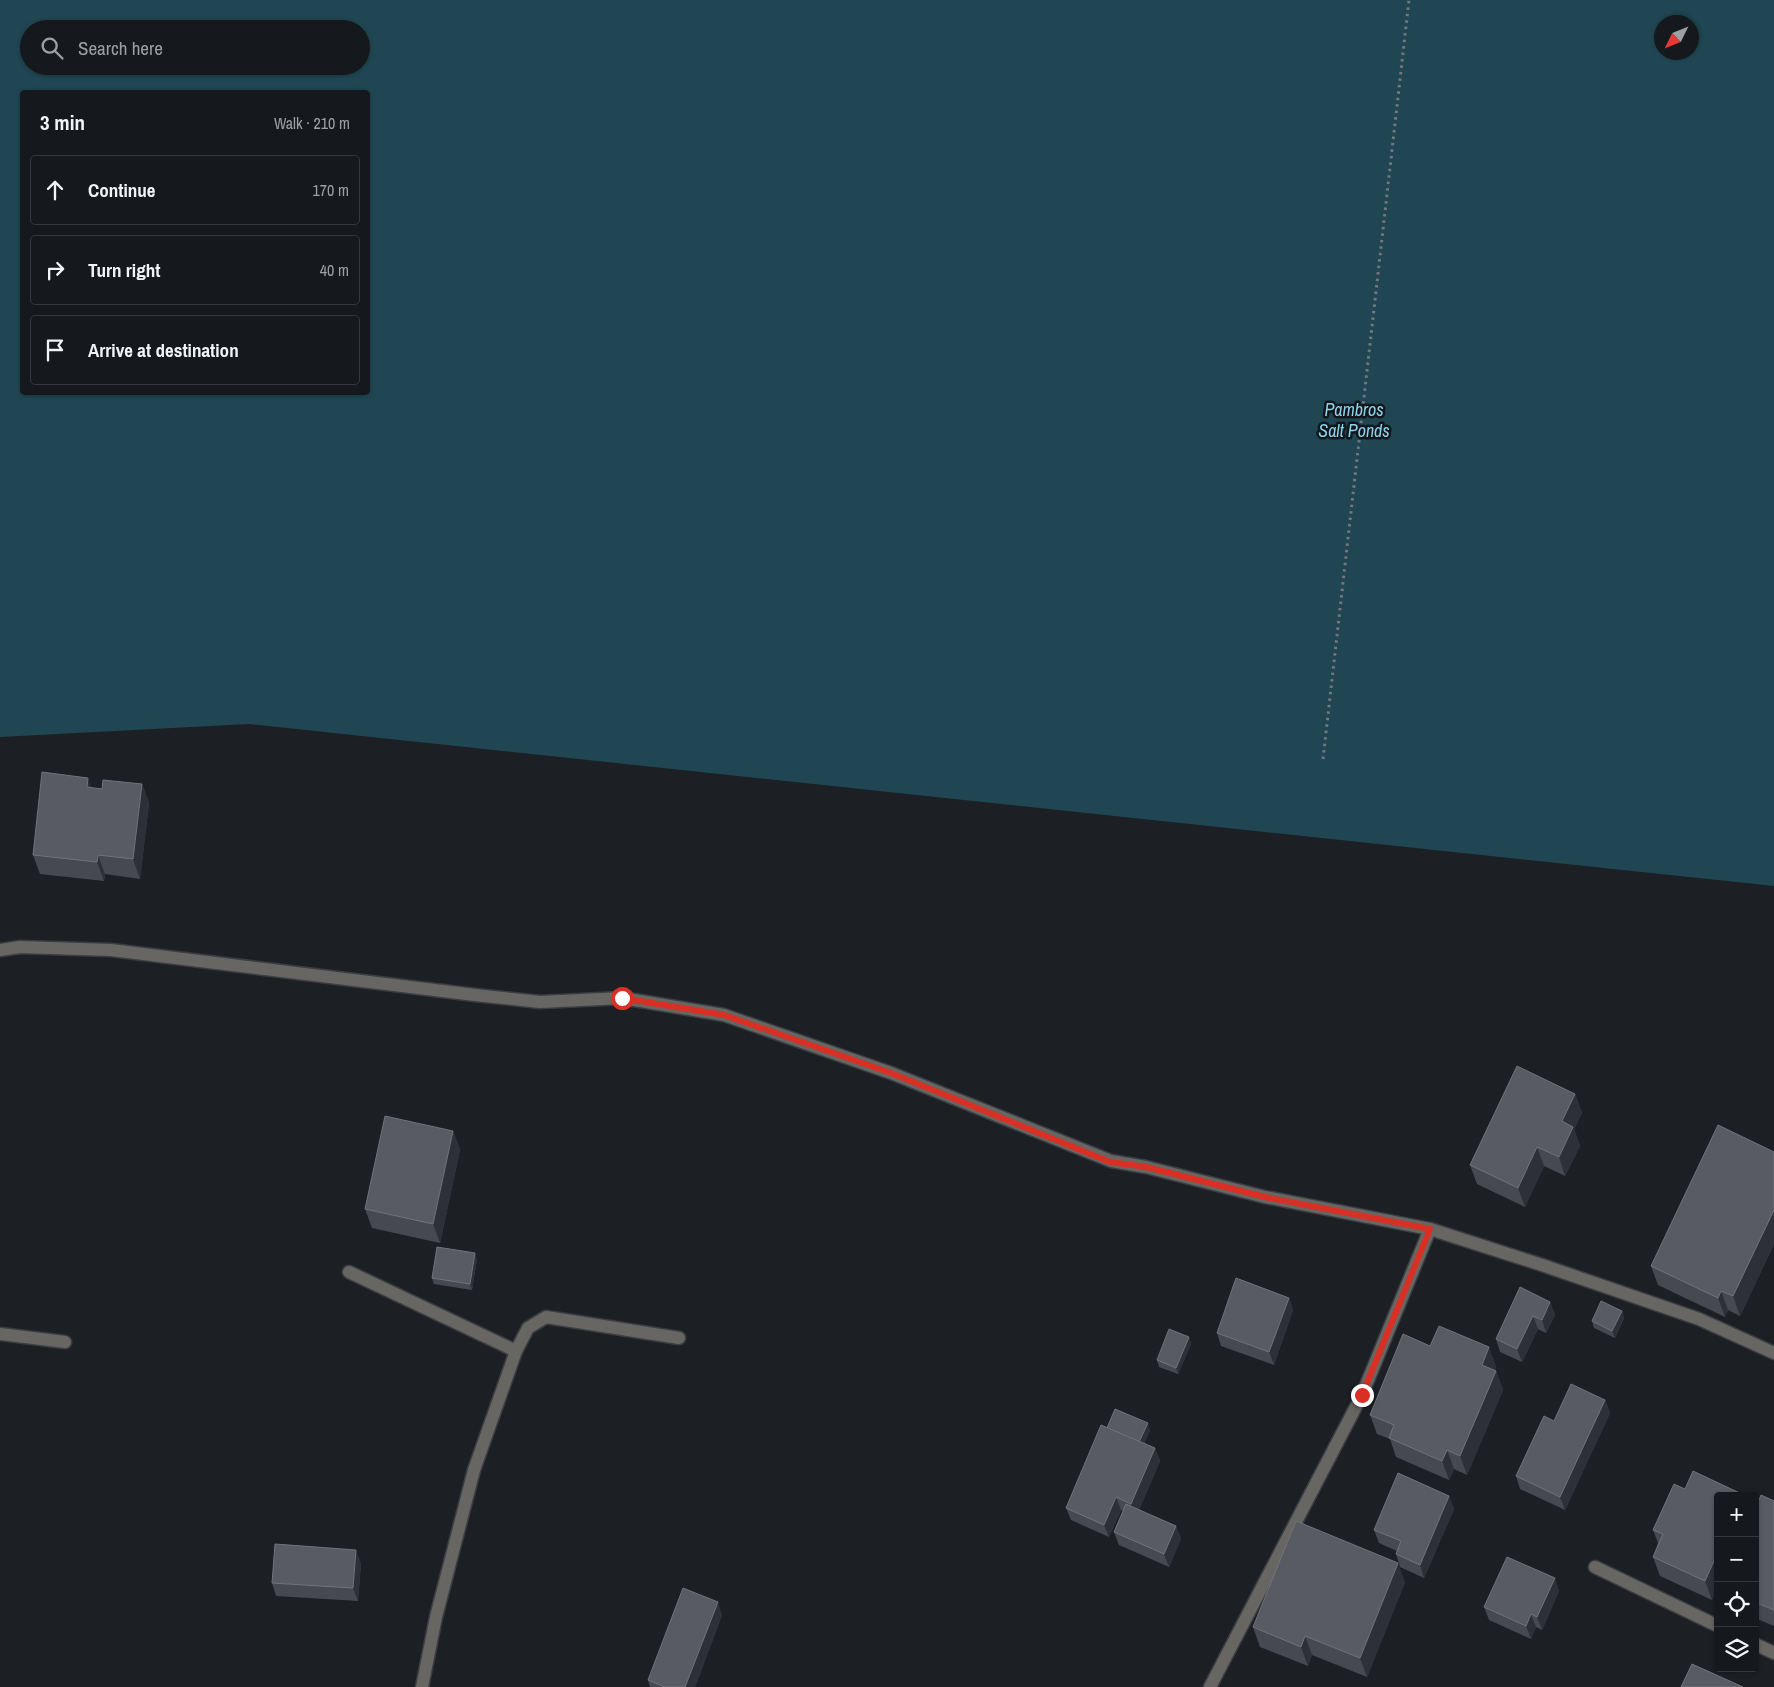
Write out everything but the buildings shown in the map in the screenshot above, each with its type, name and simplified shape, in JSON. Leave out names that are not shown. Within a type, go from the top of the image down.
[{"type":"street","points":[[0,950],[20,947],[111,950],[540,1002],[622,998],[724,1015],[891,1073],[1110,1162],[1146,1167],[1265,1197],[1430,1229],[1699,1319],[1774,1353]]},
{"type":"street","points":[[1210,1687],[1362,1395],[1430,1229]]},
{"type":"street","points":[[348,1272],[516,1351]]},
{"type":"street","points":[[422,1687],[436,1617],[474,1470],[516,1351],[528,1328],[546,1317],[679,1338]]},
{"type":"street","points":[[0,1334],[65,1342]]},
{"type":"street","points":[[1595,1567],[1714,1624]]},
{"type":"street","points":[[1759,1646],[1774,1652]]},
{"type":"path","points":[[1323,759],[1409,0]]},
{"type":"water","name":"Pambros Salt Ponds","points":[[0,0],[1774,0],[1774,886],[249,724],[0,737]]},
{"type":"route","points":[[622,998],[724,1015],[891,1073],[1110,1162],[1146,1167],[1265,1197],[1430,1229],[1362,1395]]}]
